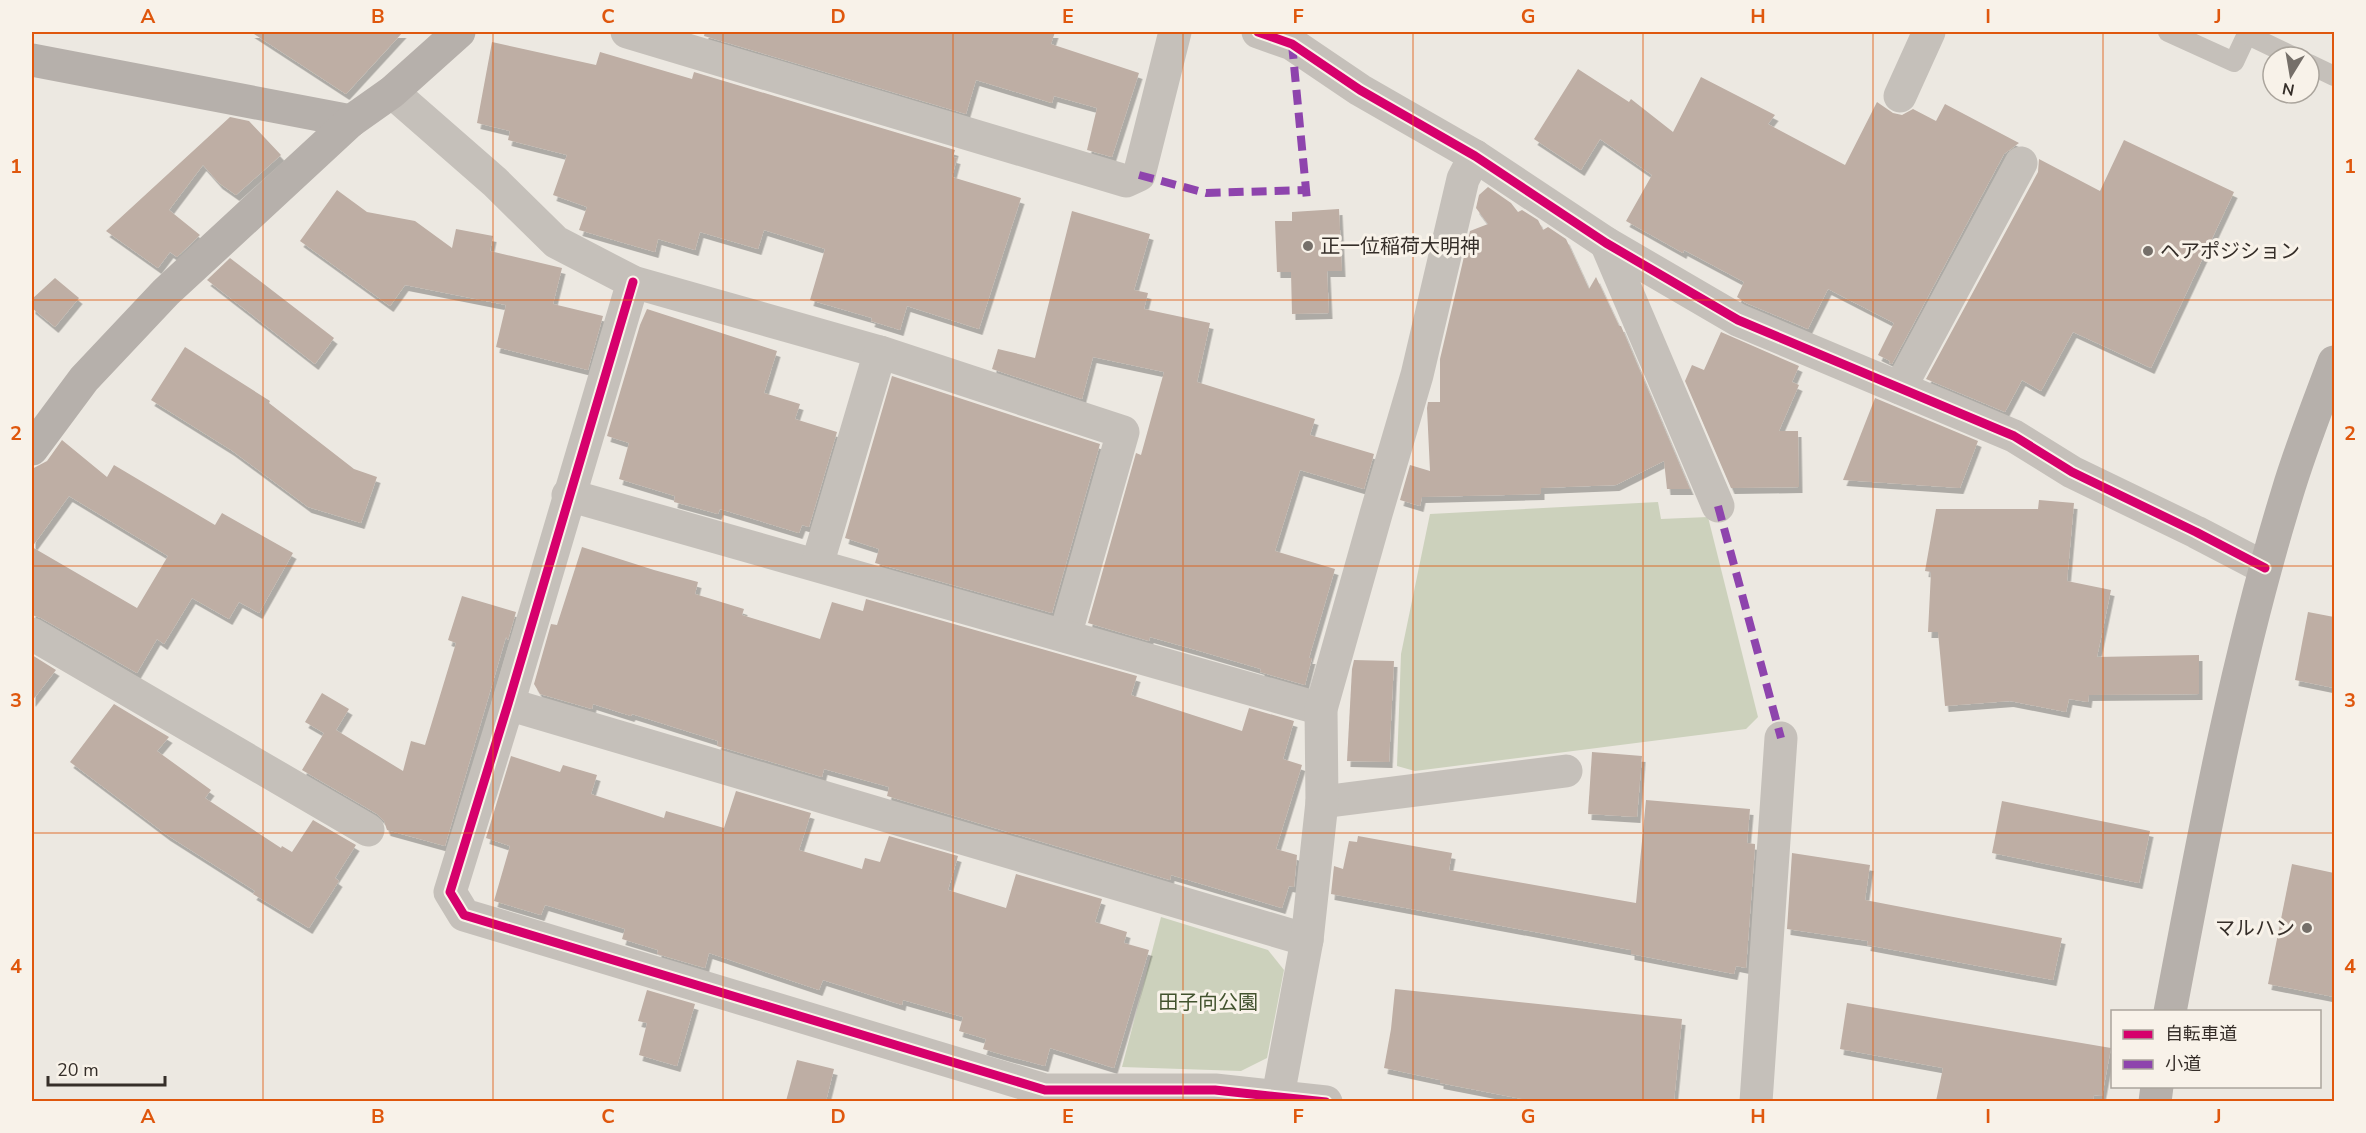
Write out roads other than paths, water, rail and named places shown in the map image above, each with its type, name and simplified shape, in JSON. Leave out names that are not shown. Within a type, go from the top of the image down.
[{"type":"street","points":[[32,449],[84,379],[166,292],[351,121],[392,92],[459,32]]},
{"type":"street","points":[[627,32],[1126,181],[1138,175],[1175,32]]},
{"type":"street","points":[[1258,32],[1292,44],[1360,90],[1475,156],[1606,243],[1738,320],[2014,436],[2072,472],[2186,526],[2265,568]]},
{"type":"street","points":[[1900,96],[1929,32]]},
{"type":"street","points":[[32,60],[351,121]]},
{"type":"street","points":[[392,92],[495,182],[556,242],[633,282],[880,352],[1123,432],[1065,636]]},
{"type":"street","points":[[1278,1096],[1307,940],[1322,802],[1322,709],[1417,375],[1462,179],[1475,156]]},
{"type":"street","points":[[1900,388],[2021,163]]},
{"type":"street","points":[[1606,243],[1718,506]]},
{"type":"street","points":[[633,282],[450,892],[464,915],[1045,1090],[1215,1090],[1326,1101]]},
{"type":"street","points":[[817,565],[880,352]]},
{"type":"street","points":[[2170,1010],[2212,792],[2265,568],[2287,492],[2334,362]]},
{"type":"street","points":[[568,495],[1322,709]]},
{"type":"street","points":[[32,634],[368,830]]},
{"type":"street","points":[[508,704],[1307,940]]},
{"type":"street","points":[[1756,1101],[1781,738]]},
{"type":"street","points":[[1322,802],[1566,771]]},
{"type":"lane","points":[[2168,32],[2234,62],[2247,33],[2270,45]]},
{"type":"place","name":"正一位稲荷大明神","points":[[1308,246]]},
{"type":"place","name":"ヘアポジション","points":[[2148,251]]},
{"type":"place","name":"マルハン","points":[[2307,928]]},
{"type":"park label","name":"田子向公園","points":[[1208,1002]]}]
